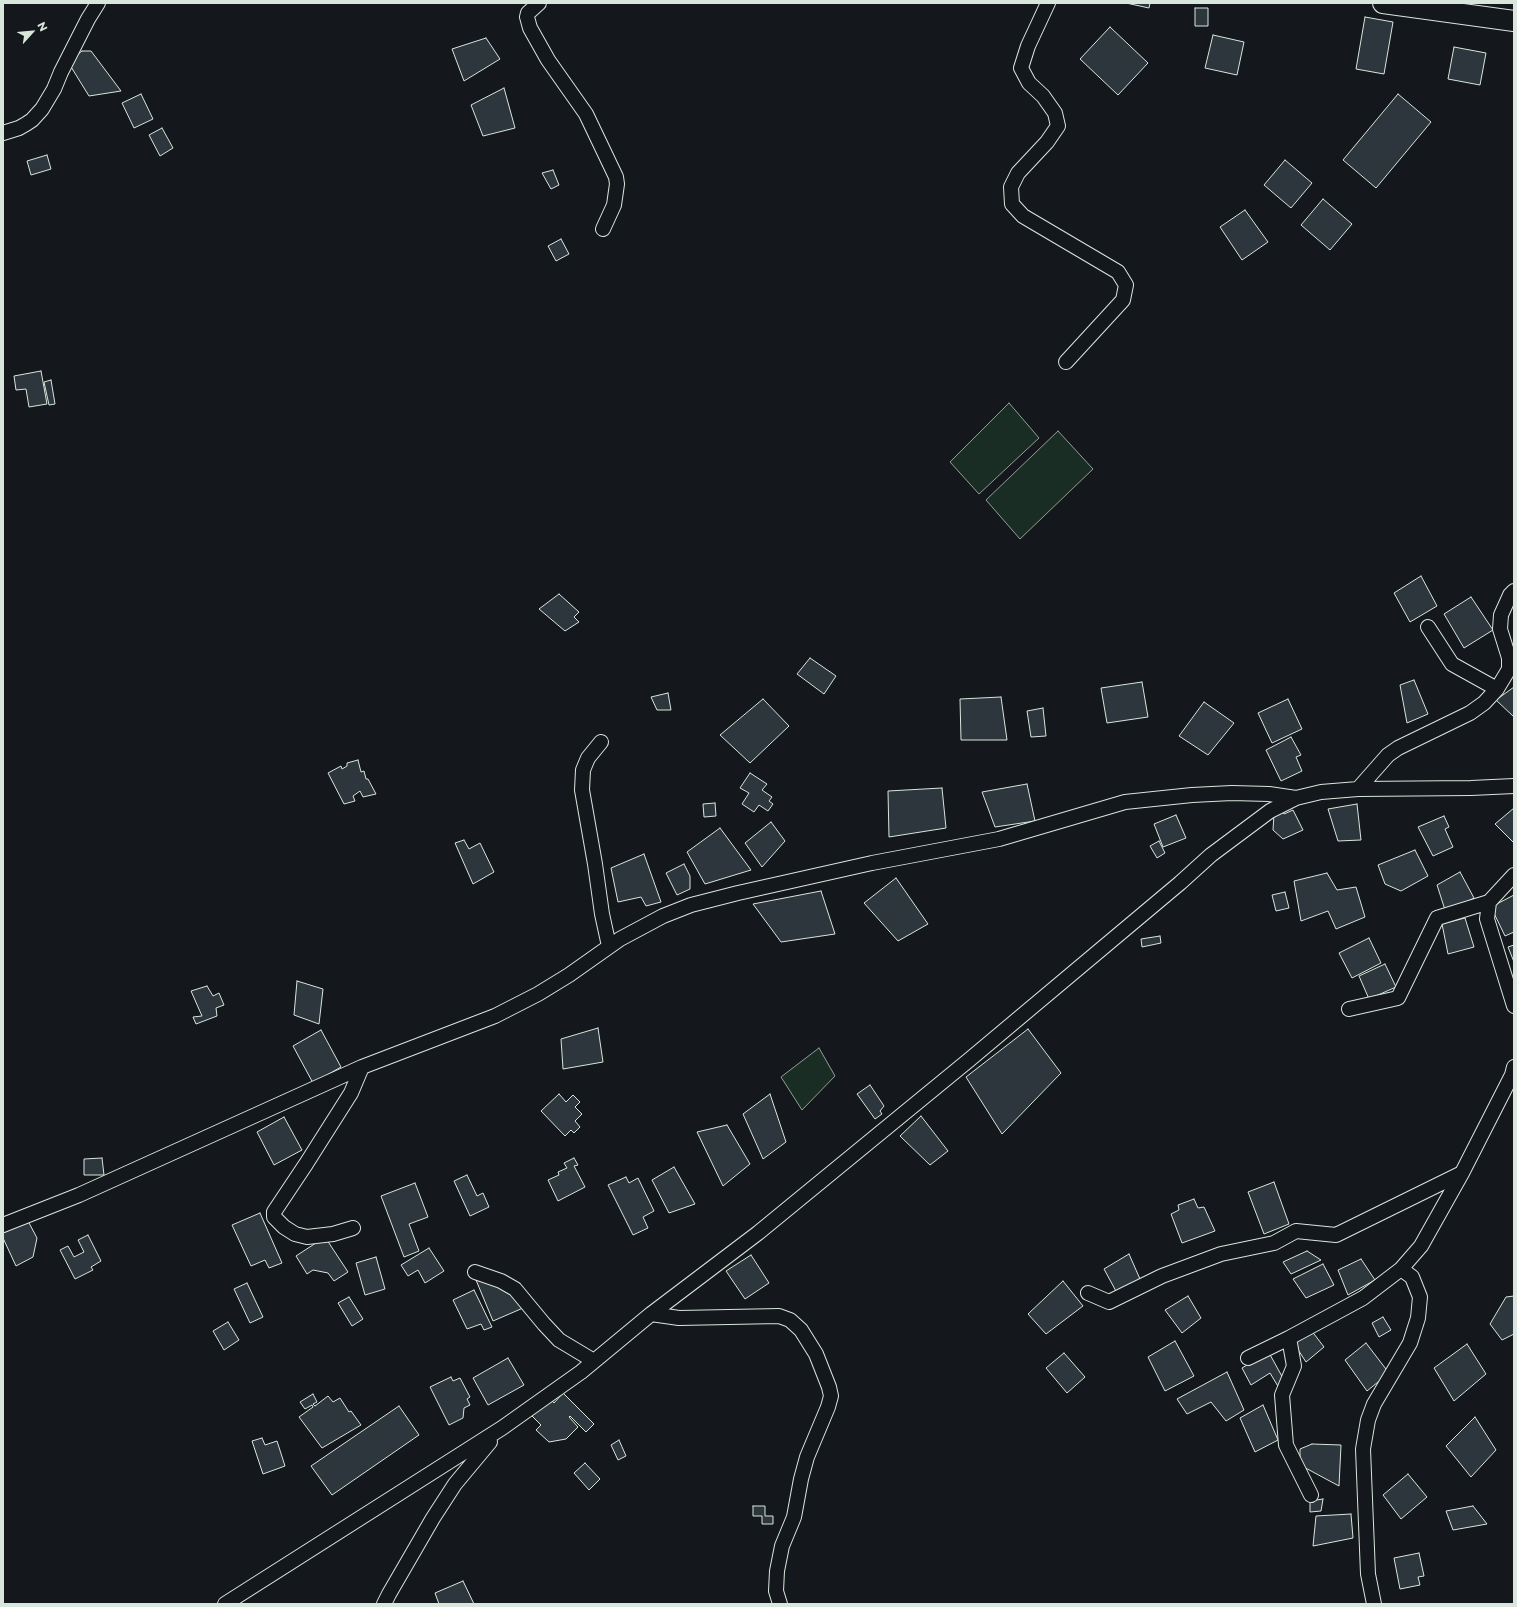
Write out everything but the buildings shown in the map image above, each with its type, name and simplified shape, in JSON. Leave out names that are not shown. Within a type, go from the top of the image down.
[{"type":"main road","points":[[1383,3],[1514,21]]},
{"type":"street","points":[[3,132],[19,128],[26,124],[42,109],[54,89],[88,19],[98,3]]},
{"type":"street","points":[[539,3],[528,13],[527,17],[530,28],[548,60],[586,114],[618,184],[614,205],[603,229]]},
{"type":"street","points":[[1048,3],[1039,20],[1021,68],[1029,82],[1043,96],[1055,113],[1058,126],[1047,142],[1018,173],[1011,187],[1012,204],[1023,216],[1118,272],[1126,285],[1123,300],[1066,362]]},
{"type":"street","points":[[1358,789],[1388,755],[1398,748],[1470,713],[1484,703],[1497,688],[1509,669],[1509,658],[1500,629],[1501,615],[1510,595],[1514,591]]},
{"type":"street","points":[[1428,626],[1452,664],[1497,688]]},
{"type":"street","points":[[601,742],[588,758],[583,770],[582,790],[602,914],[609,946]]},
{"type":"street","points":[[225,1604],[502,1428],[594,1361],[651,1314],[758,1233],[969,1060],[1180,883],[1211,855],[1270,811],[1296,798],[1321,792],[1358,789],[1514,786]]},
{"type":"street","points":[[3,1225],[87,1191],[362,1067],[495,1016],[538,994],[569,975],[620,939],[664,916],[698,904],[738,893],[872,863],[999,839],[1125,802],[1192,795],[1232,793],[1269,794],[1296,798]]},
{"type":"street","points":[[1349,1009],[1398,998],[1437,918],[1489,902],[1514,875]]},
{"type":"street","points":[[1489,902],[1487,919],[1514,1006]]},
{"type":"street","points":[[353,1228],[333,1234],[307,1237],[295,1234],[284,1227],[274,1217],[274,1212],[351,1093],[362,1067]]},
{"type":"street","points":[[1248,1358],[1289,1338],[1363,1298],[1401,1269],[1421,1246],[1462,1173],[1512,1075],[1514,1067]]},
{"type":"street","points":[[1088,1293],[1108,1302],[1162,1276],[1221,1254],[1274,1243],[1296,1231],[1336,1235],[1462,1173]]},
{"type":"street","points":[[1374,1604],[1368,1574],[1363,1449],[1368,1420],[1374,1404],[1410,1343],[1418,1318],[1420,1297],[1412,1277],[1401,1269]]},
{"type":"street","points":[[475,1272],[501,1281],[515,1289],[559,1340],[594,1361]]},
{"type":"street","points":[[651,1314],[679,1318],[779,1316],[790,1320],[801,1330],[816,1354],[829,1386],[831,1396],[828,1407],[807,1457],[801,1479],[794,1518],[782,1546],[777,1570],[776,1591],[780,1604]]},
{"type":"street","points":[[1289,1338],[1294,1366],[1282,1395],[1286,1445],[1311,1495]]},
{"type":"street","points":[[386,1602],[432,1518],[455,1484],[502,1428]]},
{"type":"green space","points":[[1009,403],[1039,438],[979,494],[950,462]]},
{"type":"green space","points":[[1058,431],[1093,469],[1020,539],[986,500]]},
{"type":"green space","points":[[819,1048],[835,1076],[802,1110],[781,1077]]}]
